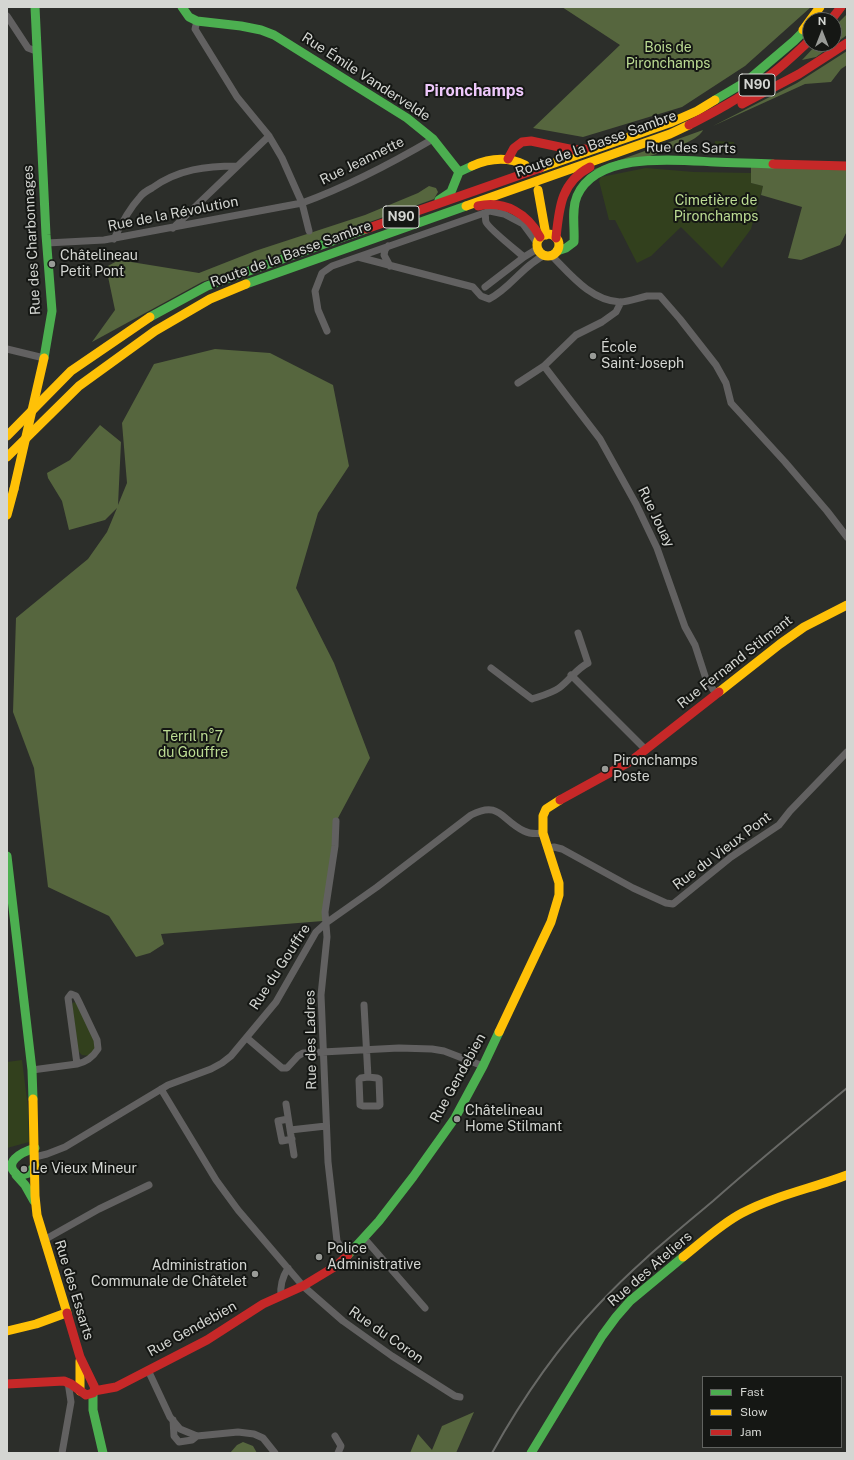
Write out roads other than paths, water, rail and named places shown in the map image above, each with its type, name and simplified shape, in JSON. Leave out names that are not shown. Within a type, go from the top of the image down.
[{"type":"main road","name":"Rue des Charbonnages","points":[[7,515],[44,358],[52,311],[36,50],[35,7]]},
{"type":"main road","points":[[182,7],[189,17],[197,21]]},
{"type":"main road","points":[[794,42],[820,7]]},
{"type":"main road","name":"Rue Émile Vandervelde","points":[[197,21],[241,26],[261,30],[274,35],[407,118],[432,139],[459,172]]},
{"type":"main road","name":"Route de la Basse Sambre","points":[[7,436],[71,371],[151,317],[207,286],[646,132],[697,110],[747,81],[794,42],[802,34]]},
{"type":"main road","points":[[697,121],[734,108],[822,60],[847,43]]},
{"type":"main road","name":"Route de la Basse Sambre","points":[[7,457],[79,386],[155,331],[210,299],[238,287],[670,134],[697,121],[754,87],[802,48]]},
{"type":"main road","points":[[508,159],[511,150],[519,142],[527,140],[563,149],[582,150],[629,135],[646,132]]},
{"type":"main road","points":[[538,190],[539,252],[551,254],[558,244],[557,239],[561,199],[567,187],[577,175],[588,167],[657,143],[670,134]]},
{"type":"main road","points":[[389,222],[398,214],[446,197],[452,191],[459,172],[463,169],[489,159],[499,158],[518,160],[525,165]]},
{"type":"main road","name":"Rue des Sarts","points":[[551,254],[566,248],[574,242],[574,206],[578,195],[586,183],[592,177],[605,171],[630,163],[651,160],[683,160],[847,166]]},
{"type":"main road","points":[[422,222],[434,221],[481,205],[497,205],[513,209],[523,215],[532,224],[540,241]]},
{"type":"main road","points":[[540,241],[553,236],[557,239],[569,235],[574,225]]},
{"type":"main road","name":"Rue Fernand Stilmant","points":[[646,750],[775,648],[804,627],[847,605]]},
{"type":"main road","name":"Rue Gendebien","points":[[93,1387],[116,1387],[207,1340],[263,1304],[303,1286],[336,1266],[379,1221],[413,1177],[455,1118],[483,1066],[551,922],[559,895],[559,883],[542,833],[543,816],[546,809],[631,761],[646,750]]},
{"type":"main road","points":[[7,856],[32,1070],[36,1205]]},
{"type":"main road","points":[[35,1157],[12,1157],[12,1172],[25,1185],[36,1205]]},
{"type":"main road","points":[[12,1172],[19,1176],[28,1174],[35,1157]]},
{"type":"main road","name":"Rue des Ateliers","points":[[531,1453],[602,1336],[616,1316],[630,1301],[688,1253],[742,1213],[762,1204],[847,1175]]},
{"type":"main road","name":"Rue des Essarts","points":[[36,1205],[44,1240],[66,1313],[80,1357],[93,1387],[93,1410],[103,1453]]},
{"type":"main road","points":[[7,1331],[36,1324],[66,1313]]},
{"type":"main road","points":[[80,1357],[81,1389]]},
{"type":"main road","points":[[7,1384],[60,1381],[68,1382],[81,1389],[86,1395],[93,1387],[85,1381],[81,1389]]},
{"type":"main road","name":"Rue des Essarts","points":[[81,1389],[83,1397],[93,1410]]},
{"type":"street","points":[[7,16],[28,48],[36,50]]},
{"type":"street","points":[[197,21],[195,29],[237,98],[269,136],[282,158],[302,203],[309,231]]},
{"type":"street","points":[[173,228],[269,136]]},
{"type":"street","name":"Rue Jeannette","points":[[302,203],[377,169],[432,139]]},
{"type":"street","points":[[114,239],[130,210],[140,196],[157,184],[187,171],[207,167],[237,166]]},
{"type":"street","name":"Rue de la Révolution","points":[[47,244],[114,239],[302,203]]},
{"type":"street","points":[[327,331],[318,310],[316,291],[322,273],[332,266],[490,211],[504,214],[523,224],[540,241],[524,257],[485,287]]},
{"type":"street","points":[[485,213],[486,222],[492,231],[503,238],[524,257]]},
{"type":"street","points":[[388,246],[384,255],[387,262],[391,266]]},
{"type":"street","points":[[358,257],[473,287],[481,296],[489,299],[499,294],[541,257],[551,254],[562,268],[594,294],[609,301],[621,302],[648,296],[660,296],[716,365],[726,383],[731,404],[785,462],[847,537]]},
{"type":"street","points":[[518,383],[544,366],[576,335],[602,322],[616,312],[621,302]]},
{"type":"street","points":[[7,349],[44,358]]},
{"type":"street","name":"Rue Jouay","points":[[544,366],[600,439],[636,504],[657,548],[685,627],[695,645],[706,679],[716,694]]},
{"type":"street","points":[[491,668],[532,699],[539,697],[559,688],[571,675],[588,662],[578,633]]},
{"type":"street","points":[[571,675],[646,750]]},
{"type":"street","name":"Rue du Vieux Pont","points":[[548,848],[554,847],[562,849],[633,888],[666,903],[673,904],[731,857],[779,825],[799,801],[847,752]]},
{"type":"street","name":"Rue du Gouffre","points":[[35,1157],[65,1147],[161,1089],[174,1082],[211,1069],[231,1056],[276,1002],[316,932],[465,819],[483,810],[495,810],[523,830],[534,834],[542,833]]},
{"type":"street","name":"Rue des Ladres","points":[[336,820],[335,846],[325,912],[327,937],[321,995],[328,1162],[337,1241],[348,1255]]},
{"type":"street","points":[[32,1070],[78,1064],[91,1058],[96,1053],[99,1045],[76,996],[71,994],[68,998],[78,1064]]},
{"type":"street","points":[[364,1005],[368,1077]]},
{"type":"street","points":[[247,1038],[282,1068],[287,1068],[298,1056],[303,1053],[399,1048],[444,1051],[483,1066]]},
{"type":"street","points":[[368,1077],[377,1078],[379,1080],[380,1104],[378,1106],[360,1105],[358,1080],[368,1077]]},
{"type":"street","points":[[161,1089],[210,1171],[238,1210],[288,1268],[280,1291],[280,1296]]},
{"type":"street","points":[[286,1104],[294,1155]]},
{"type":"street","points":[[288,1119],[278,1121],[282,1141],[292,1139]]},
{"type":"street","points":[[290,1130],[326,1126]]},
{"type":"street","points":[[44,1240],[99,1208],[149,1185]]},
{"type":"street","points":[[364,1238],[425,1308]]},
{"type":"street","name":"Rue du Coron","points":[[288,1268],[303,1286],[349,1326],[398,1360],[455,1396],[460,1397]]},
{"type":"street","points":[[148,1370],[173,1420],[180,1429],[197,1436],[238,1432],[254,1434],[263,1438],[275,1453]]},
{"type":"street","points":[[62,1453],[71,1402],[68,1382]]},
{"type":"street","points":[[173,1420],[174,1436],[178,1442],[192,1440],[197,1436]]},
{"type":"street","points":[[335,1436],[341,1446],[338,1453]]},
{"type":"railway","points":[[492,1453],[515,1413],[554,1357],[583,1321],[612,1290],[669,1238],[847,1088]]},
{"type":"place","name":"Châtelineau Petit Pont","points":[[52,264]]},
{"type":"place","name":"École Saint-Joseph","points":[[593,356]]},
{"type":"place","name":"Pironchamps Poste","points":[[605,769]]},
{"type":"place","name":"Châtelineau Home Stilmant","points":[[457,1119]]},
{"type":"place","name":"Le Vieux Mineur","points":[[24,1169]]},
{"type":"place","name":"Police Administrative","points":[[319,1257]]},
{"type":"place","name":"Administration Communale de Châtelet","points":[[255,1274]]},
{"type":"district","name":"Pironchamps","points":[[474,91]]},
{"type":"park label","name":"Bois de Pironchamps","points":[[668,56]]},
{"type":"park label","name":"Cimetière de Pironchamps","points":[[716,210]]},
{"type":"park label","name":"Terril n°7 du Gouffre","points":[[193,746]]}]
